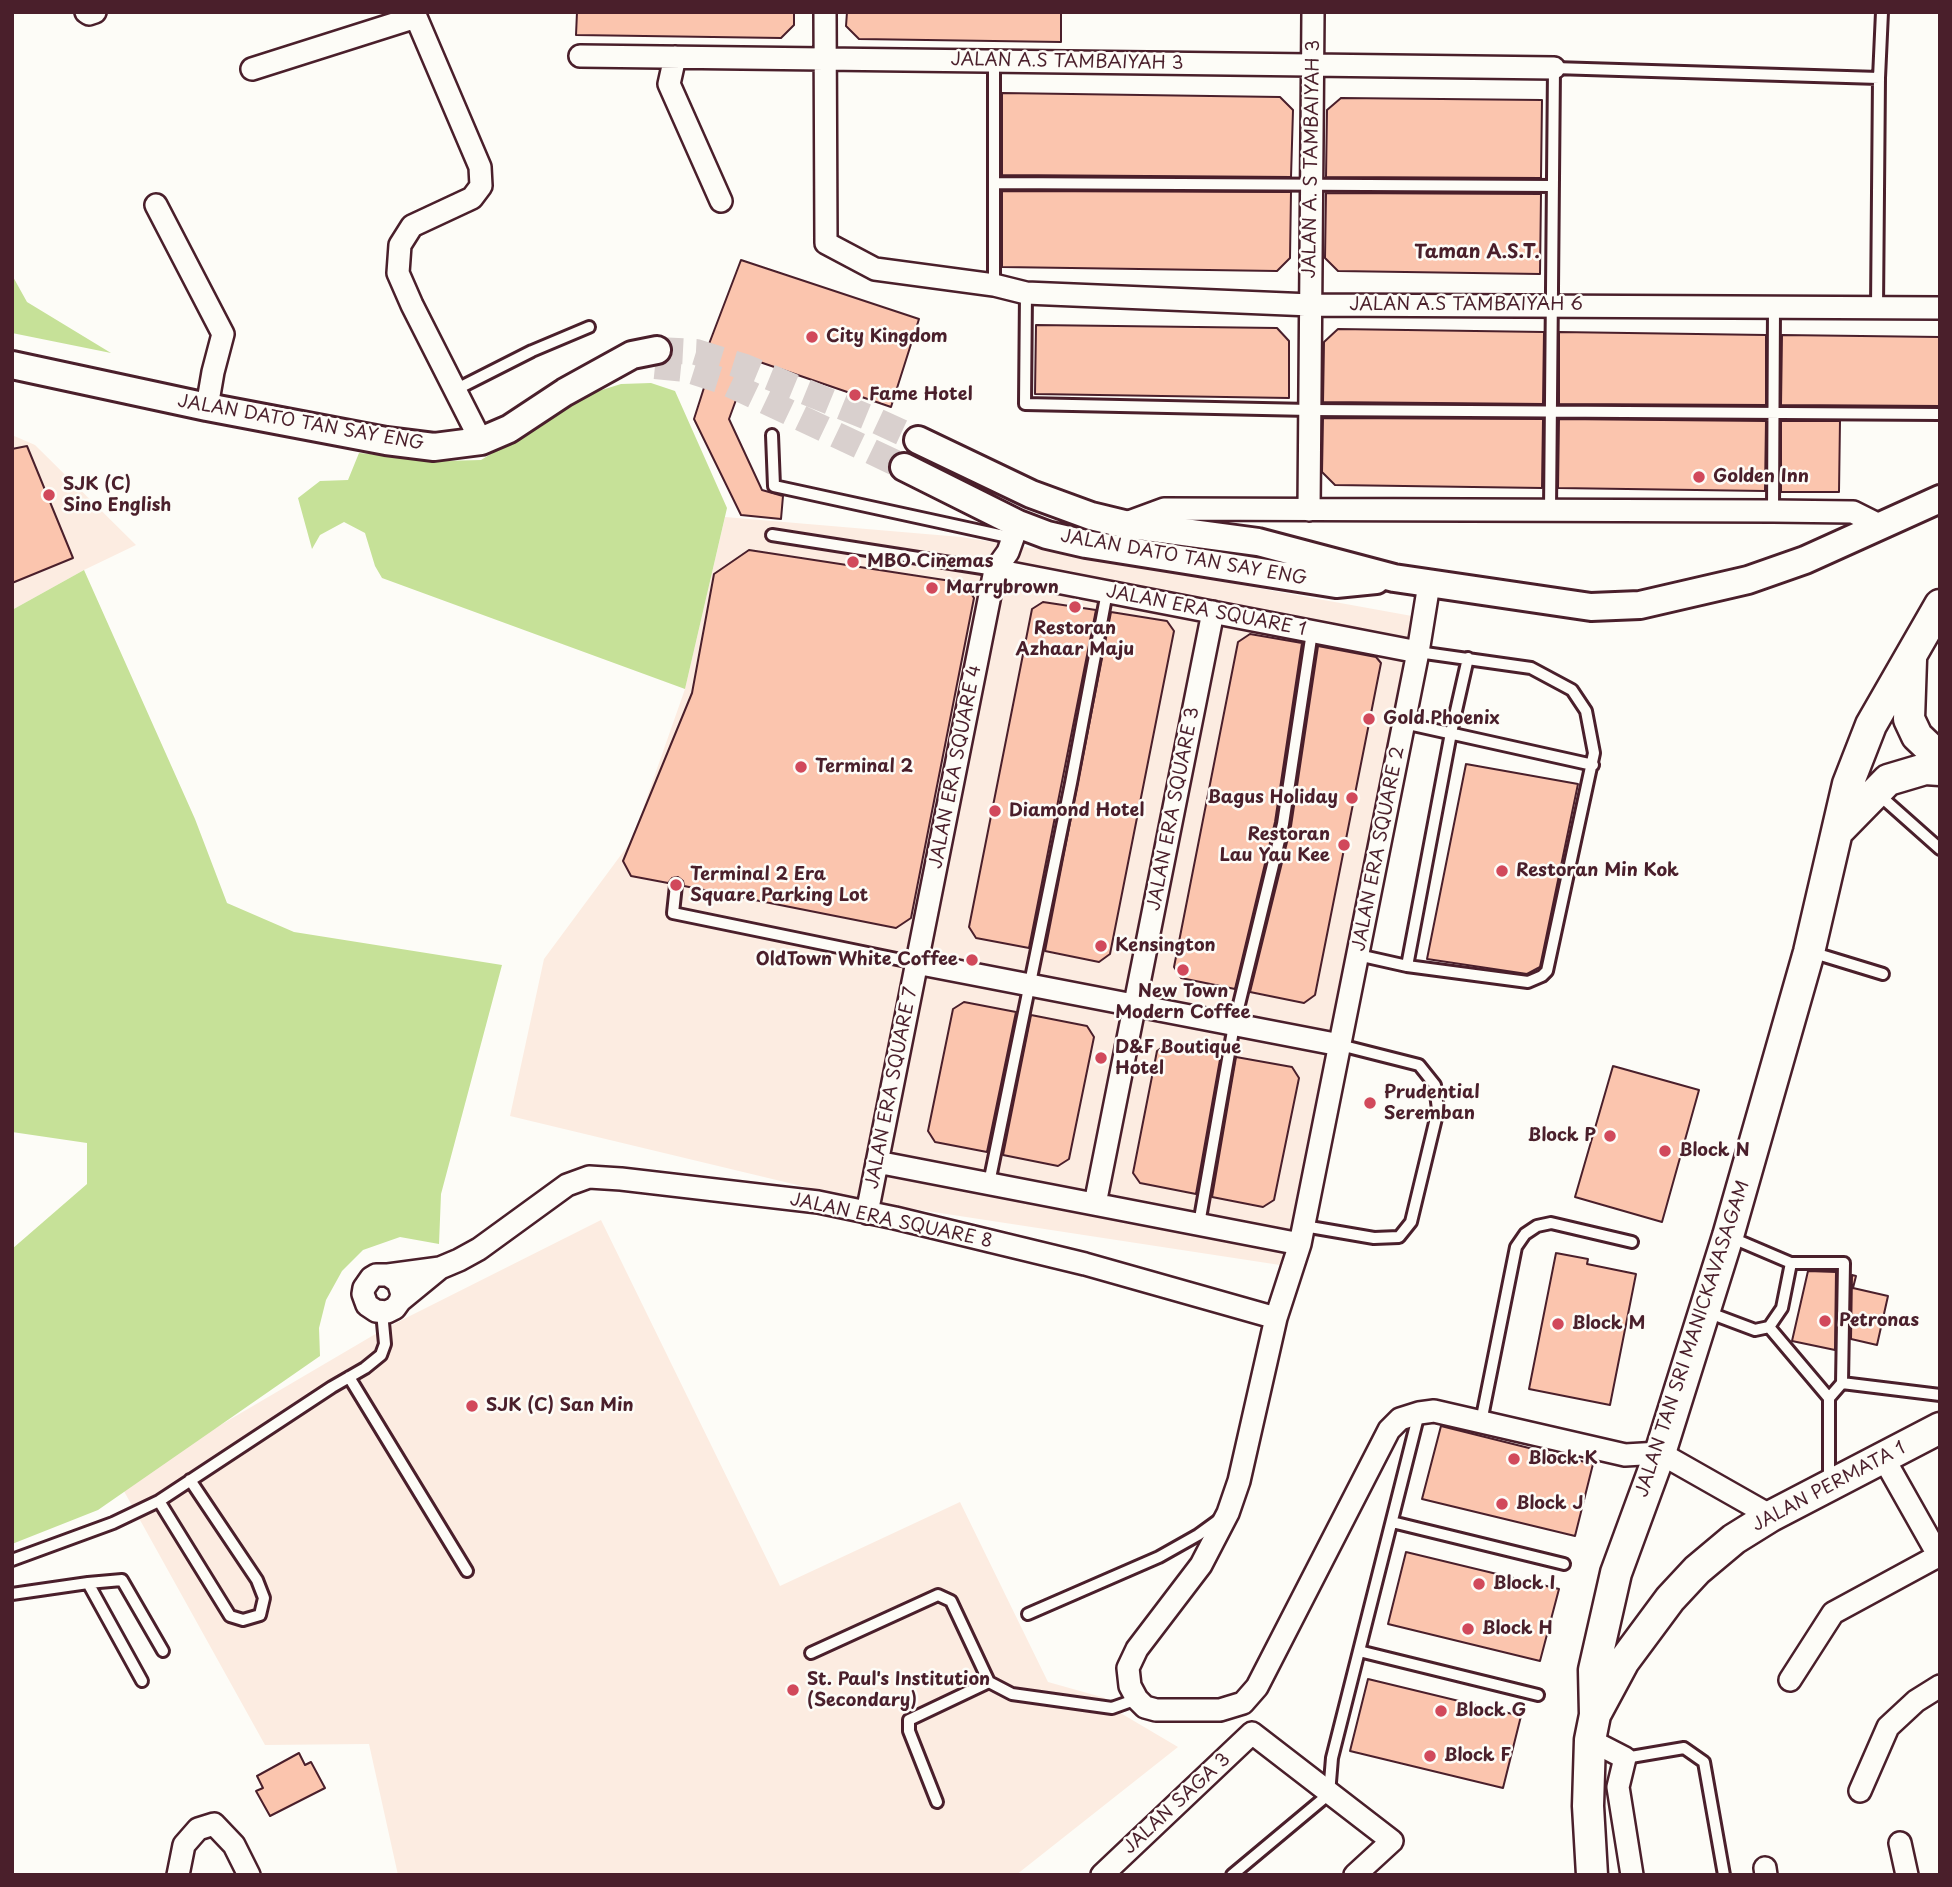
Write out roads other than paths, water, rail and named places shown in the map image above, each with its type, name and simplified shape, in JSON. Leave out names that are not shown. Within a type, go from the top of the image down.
[{"type":"main road","name":"JALAN TAN SRI MANICKAVASAGAM","points":[[1592,1875],[1588,1806],[1594,1670],[1616,1573],[1660,1453],[1728,1236],[1808,952],[1848,784],[1871,725],[1940,605]]},
{"type":"main road","points":[[1911,656],[1909,719],[1917,736],[1940,758]]},
{"type":"main road","points":[[1836,833],[1888,779],[1925,769],[1940,771]]},
{"type":"main road","name":"JALAN PERMATA 1","points":[[1592,1728],[1624,1661],[1670,1599],[1697,1570],[1734,1539],[1770,1516],[1940,1428]]},
{"type":"street","points":[[86,12],[89,15],[95,12]]},
{"type":"street","points":[[825,12],[825,59]]},
{"type":"street","name":"JALAN A. S TAMBAIYAH 3","points":[[1309,510],[1314,12]]},
{"type":"street","points":[[252,69],[416,17],[480,167],[481,186],[472,198],[412,226],[400,245],[398,273],[481,441]]},
{"type":"street","name":"JALAN A.S TAMBAIYAH 3","points":[[580,56],[1554,68]]},
{"type":"street","points":[[675,57],[668,84],[721,201]]},
{"type":"street","name":"JALAN A.S TAMBAIYAH 6","points":[[825,59],[826,243],[875,269],[994,285],[1026,293],[1311,305],[1940,308]]},
{"type":"street","points":[[156,205],[223,334],[207,407]]},
{"type":"street","name":"JALAN DATO TAN SAY ENG","points":[[12,365],[207,407],[434,447],[481,441],[509,429],[565,392],[632,355],[656,358]]},
{"type":"street","name":"JALAN DATO TAN SAY ENG","points":[[918,440],[1031,494],[1091,516],[1124,524],[1258,542],[1394,578],[1591,607],[1640,605],[1748,580],[1805,559],[1940,499]]},
{"type":"street","name":"JALAN DATO TAN SAY ENG","points":[[904,467],[1015,531],[1336,584],[1394,578]]},
{"type":"street","points":[[1124,524],[1164,509],[1550,510],[1853,512],[1881,526]]},
{"type":"street","name":"JALAN ERA SQUARE 4","points":[[916,963],[995,570],[1008,552],[1015,531]]},
{"type":"street","name":"JALAN ERA SQUARE 1","points":[[995,570],[1418,652]]},
{"type":"street","name":"JALAN ERA SQUARE 2","points":[[1137,1699],[1130,1686],[1128,1668],[1137,1649],[1201,1564],[1228,1513],[1239,1481],[1276,1318],[1302,1235],[1418,652],[1429,584]]},
{"type":"street","name":"JALAN ERA SQUARE 3","points":[[1095,1204],[1213,612]]},
{"type":"street","points":[[916,963],[1340,1045]]},
{"type":"street","name":"JALAN ERA SQUARE 7","points":[[867,1213],[916,963]]},
{"type":"street","points":[[877,1162],[1199,1224],[1302,1235]]},
{"type":"street","name":"JALAN ERA SQUARE 8","points":[[440,1268],[391,1307],[371,1309],[364,1299],[363,1294],[371,1278],[382,1274],[440,1268],[479,1249],[567,1185],[589,1177],[817,1202],[1085,1264],[1276,1318]]},
{"type":"street","points":[[388,1275],[398,1282],[401,1288],[391,1307]]},
{"type":"street","points":[[1137,1699],[1145,1707],[1156,1710],[1220,1710],[1243,1703],[1257,1686],[1389,1430],[1400,1419],[1419,1413],[1434,1411],[1625,1455],[1660,1453],[1770,1516]]},
{"type":"street","points":[[1790,1679],[1833,1613],[1939,1557],[1882,1457]]},
{"type":"street","points":[[1860,1791],[1888,1727],[1916,1701],[1940,1686]]},
{"type":"street","points":[[1592,1728],[1625,1758],[1618,1787],[1632,1875]]},
{"type":"street","name":"JALAN SAGA 3","points":[[1102,1875],[1252,1733],[1329,1794]]},
{"type":"street","points":[[1329,1794],[1392,1841],[1355,1875]]},
{"type":"street","points":[[178,1875],[184,1844],[198,1829],[214,1824],[234,1845],[249,1875]]},
{"type":"street","points":[[1900,1843],[1908,1875]]},
{"type":"lane","points":[[1877,307],[1882,12]]},
{"type":"lane","points":[[994,61],[994,285]]},
{"type":"lane","points":[[1550,510],[1554,68],[1879,78]]},
{"type":"lane","points":[[995,183],[1553,186]]},
{"type":"lane","points":[[1026,293],[1025,404],[1310,410],[1940,414]]},
{"type":"lane","points":[[1773,511],[1774,307]]},
{"type":"lane","points":[[455,390],[532,351],[589,327]]},
{"type":"lane","points":[[772,435],[774,486],[1015,531]]},
{"type":"lane","points":[[772,535],[995,570]]},
{"type":"lane","points":[[989,1183],[1107,592]]},
{"type":"lane","points":[[1199,1224],[1234,1025],[1283,824],[1311,632]]},
{"type":"lane","points":[[1358,955],[1407,966],[1528,982],[1542,976],[1547,971],[1593,765],[1594,746],[1586,711],[1572,690],[1531,668],[1418,652]]},
{"type":"lane","points":[[1407,966],[1468,657]]},
{"type":"lane","points":[[1404,723],[1593,765]]},
{"type":"lane","points":[[1875,791],[1940,849]]},
{"type":"lane","points":[[676,885],[673,913],[916,963]]},
{"type":"lane","points":[[1808,952],[1884,974]]},
{"type":"lane","points":[[1302,1235],[1399,1237],[1411,1223],[1438,1110],[1435,1085],[1419,1065],[1340,1045]]},
{"type":"lane","points":[[1481,1422],[1516,1247],[1525,1234],[1537,1226],[1550,1223],[1633,1242]]},
{"type":"lane","points":[[1728,1236],[1791,1263],[1844,1263],[1842,1383],[1829,1398]]},
{"type":"lane","points":[[1704,1311],[1755,1330],[1769,1327],[1782,1308],[1791,1263]]},
{"type":"lane","points":[[12,1559],[58,1545],[113,1523],[159,1500],[365,1368],[381,1355],[391,1307]]},
{"type":"lane","points":[[1769,1327],[1829,1398],[1829,1485]]},
{"type":"lane","points":[[349,1377],[467,1571]]},
{"type":"lane","points":[[1842,1383],[1940,1395]]},
{"type":"lane","points":[[1232,1875],[1329,1794],[1332,1758],[1419,1413]]},
{"type":"lane","points":[[159,1500],[230,1616],[243,1620],[260,1615],[264,1598],[257,1580],[190,1480]]},
{"type":"lane","points":[[1028,1614],[1158,1557],[1198,1535],[1228,1513]]},
{"type":"lane","points":[[1392,1521],[1564,1564]]},
{"type":"lane","points":[[12,1594],[122,1580],[163,1651]]},
{"type":"lane","points":[[88,1583],[142,1681]]},
{"type":"lane","points":[[811,1653],[938,1595],[951,1601],[989,1682],[1012,1694],[1112,1708],[1137,1699]]},
{"type":"lane","points":[[1359,1651],[1538,1695]]},
{"type":"lane","points":[[936,1802],[909,1731],[909,1720],[989,1682]]},
{"type":"lane","points":[[1625,1758],[1685,1748],[1704,1762],[1724,1875]]},
{"type":"tunnel","points":[[657,350],[696,352],[745,367],[918,440]]},
{"type":"tunnel","points":[[655,366],[685,369],[723,381],[904,467]]},
{"type":"place","name":"City Kingdom","points":[[812,337]]},
{"type":"place","name":"Fame Hotel","points":[[855,395]]},
{"type":"place","name":"Golden Inn","points":[[1699,477]]},
{"type":"place","name":"SJK (C) Sino English","points":[[49,495]]},
{"type":"place","name":"MBO Cinemas","points":[[853,562]]},
{"type":"place","name":"Marrybrown","points":[[932,588]]},
{"type":"place","name":"Restoran Azhaar Maju","points":[[1075,607]]},
{"type":"place","name":"Gold Phoenix","points":[[1369,719]]},
{"type":"place","name":"Terminal 2","points":[[801,767]]},
{"type":"place","name":"Bagus Holiday","points":[[1352,798]]},
{"type":"place","name":"Diamond Hotel","points":[[995,811]]},
{"type":"place","name":"Restoran Lau Yau Kee","points":[[1344,845]]},
{"type":"place","name":"Restoran Min Kok","points":[[1502,871]]},
{"type":"place","name":"Terminal 2 Era Square Parking Lot","points":[[676,885]]},
{"type":"place","name":"Kensington","points":[[1101,946]]},
{"type":"place","name":"OldTown White Coffee","points":[[972,960]]},
{"type":"place","name":"New Town Modern Coffee","points":[[1183,970]]},
{"type":"place","name":"D&F Boutique Hotel","points":[[1101,1058]]},
{"type":"place","name":"Prudential Seremban","points":[[1370,1103]]},
{"type":"place","name":"Block P","points":[[1610,1136]]},
{"type":"place","name":"Block N","points":[[1665,1151]]},
{"type":"place","name":"Petronas","points":[[1825,1321]]},
{"type":"place","name":"Block M","points":[[1558,1324]]},
{"type":"place","name":"SJK (C) San Min","points":[[472,1406]]},
{"type":"place","name":"Block K","points":[[1514,1459]]},
{"type":"place","name":"Block J","points":[[1502,1504]]},
{"type":"place","name":"Block I","points":[[1479,1584]]},
{"type":"place","name":"Block H","points":[[1468,1629]]},
{"type":"place","name":"St. Paul's Institution (Secondary)","points":[[793,1690]]},
{"type":"place","name":"Block G","points":[[1441,1711]]},
{"type":"place","name":"Block F","points":[[1430,1756]]},
{"type":"district","name":"Taman A.S.T.","points":[[1477,253]]}]
